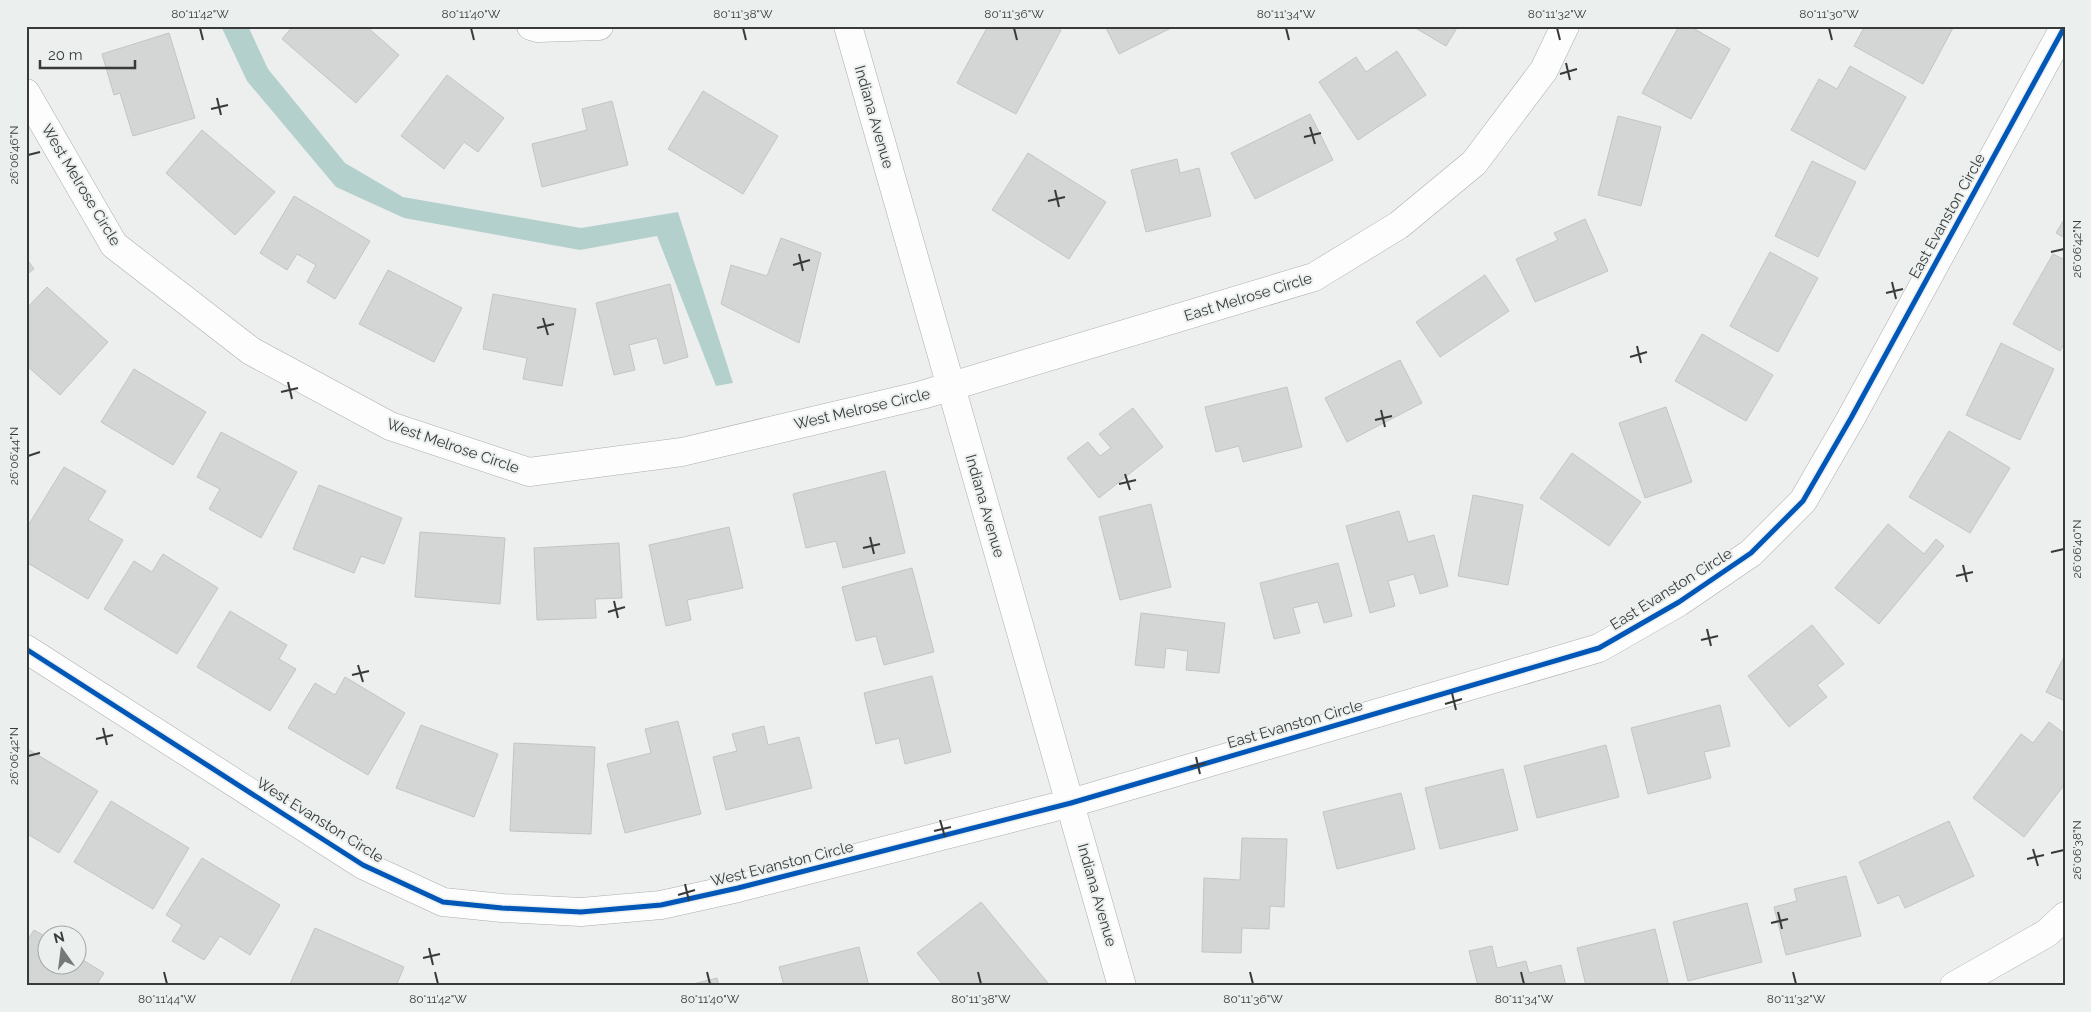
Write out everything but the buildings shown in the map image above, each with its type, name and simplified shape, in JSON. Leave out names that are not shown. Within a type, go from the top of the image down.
[{"type":"street","points":[[531,26],[538,28],[599,26]]},
{"type":"street","name":"Indiana Avenue","points":[[848,26],[1122,986]]},
{"type":"street","name":"East Melrose Circle","points":[[952,388],[1314,277],[1399,225],[1474,163],[1544,70],[1565,26]]},
{"type":"street","name":"East Evanston Circle","points":[[1071,803],[1598,648],[1679,602],[1751,553],[1803,501],[1851,418],[2065,26]]},
{"type":"street","name":"West Melrose Circle","points":[[26,93],[114,245],[250,351],[390,426],[529,472],[682,452],[952,388]]},
{"type":"street","name":"West Evanston Circle","points":[[26,650],[363,865],[443,902],[502,908],[581,912],[661,905],[738,888],[1071,803]]},
{"type":"street","points":[[1954,986],[2047,932],[2065,916]]},
{"type":"water","points":[[221,26],[248,26],[268,69],[345,163],[403,197],[581,228],[678,212],[733,383],[716,386],[657,236],[580,250],[404,218],[336,187],[247,81]]},
{"type":"cycle path","points":[[26,649],[363,865],[443,902],[502,908],[581,912],[661,905],[738,888],[1071,803],[1599,648],[1679,602],[1751,553],[1803,501],[1851,418],[2065,26]]}]
